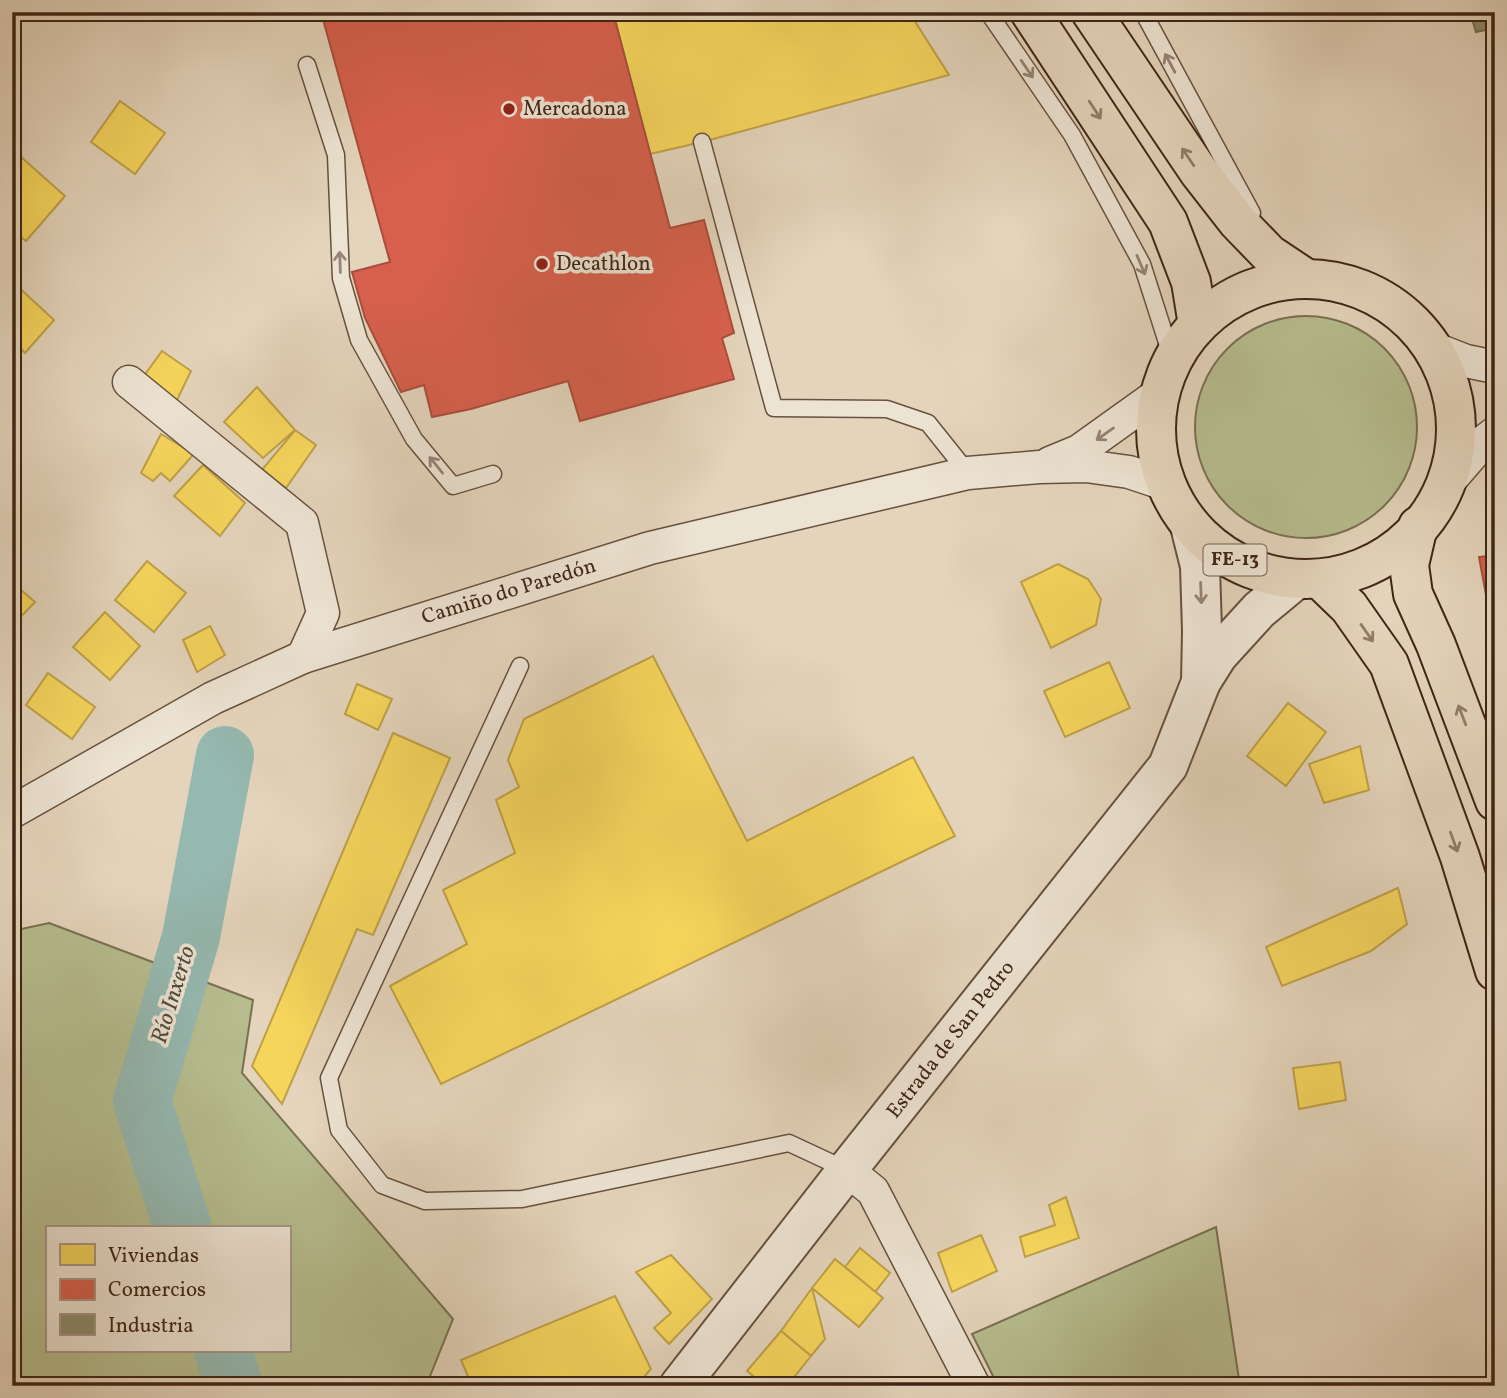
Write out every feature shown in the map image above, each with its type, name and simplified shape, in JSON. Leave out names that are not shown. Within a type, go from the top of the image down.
[{"type":"highway","points":[[1030,12],[1168,222],[1191,282],[1198,325]]},
{"type":"highway","name":"FE-13","points":[[1091,12],[1199,172],[1238,222],[1269,254],[1302,276]]},
{"type":"highway","name":"FE-13","points":[[1308,581],[1367,567],[1394,551],[1418,526],[1452,469],[1458,418],[1454,394],[1435,349],[1410,318],[1372,293],[1328,280],[1302,276],[1264,285],[1234,297],[1198,325],[1166,377],[1153,429],[1162,483],[1175,507],[1190,526],[1216,551],[1248,567],[1308,581],[1349,607],[1388,664],[1460,857],[1495,971]]},
{"type":"highway","name":"FE-13","points":[[1418,526],[1409,565],[1413,594],[1436,645],[1495,802]]},
{"type":"street","points":[[1435,349],[1466,361],[1495,367]]},
{"type":"street","points":[[1039,467],[1079,451],[1166,377]]},
{"type":"street","points":[[129,382],[302,523],[323,612],[303,657]]},
{"type":"street","points":[[1444,486],[1482,443],[1495,433]]},
{"type":"street","points":[[1039,467],[1086,466],[1129,472],[1162,483]]},
{"type":"street","name":"Camiño do Paredón","points":[[12,812],[213,698],[303,657],[650,548],[968,473],[1039,467]]},
{"type":"street","points":[[1190,526],[1200,566],[1201,682]]},
{"type":"street","points":[[1201,682],[1219,655],[1259,610],[1308,581]]},
{"type":"street","name":"Estrada de San Pedro","points":[[679,1386],[1168,766],[1201,682]]},
{"type":"street","points":[[847,1170],[873,1191],[974,1386]]},
{"type":"lane","points":[[988,12],[1072,135],[1142,264],[1166,377]]},
{"type":"lane","points":[[1143,12],[1255,220],[1269,254]]},
{"type":"lane","points":[[307,65],[336,155],[341,278],[359,340],[414,439],[453,486],[493,474]]},
{"type":"lane","points":[[702,142],[774,408],[887,409],[908,416],[928,423],[968,473]]},
{"type":"lane","points":[[520,666],[329,1078],[339,1130],[382,1185],[425,1201],[522,1199],[789,1143],[847,1170]]},
{"type":"green space","points":[[1317,316],[1349,324],[1368,334],[1385,348],[1399,365],[1409,384],[1417,427],[1409,470],[1399,489],[1385,506],[1368,520],[1338,534],[1295,538],[1274,534],[1253,525],[1235,513],[1220,498],[1199,459],[1195,416],[1199,395],[1208,374],[1220,356],[1235,341],[1274,320]]},
{"type":"green space","points":[[49,923],[253,1000],[242,1073],[453,1319],[426,1386],[12,1386],[12,931]]},
{"type":"green space","points":[[1216,1227],[1240,1386],[998,1386],[972,1334]]},
{"type":"building: Viviendas","points":[[613,12],[909,12],[949,75],[650,154]]},
{"type":"building: Viviendas","points":[[120,101],[165,133],[135,174],[91,142]]},
{"type":"building: Viviendas","points":[[20,156],[65,196],[26,241],[12,230],[12,164]]},
{"type":"building: Viviendas","points":[[13,282],[54,320],[25,353],[12,340]]},
{"type":"building: Viviendas","points":[[162,351],[191,371],[175,404],[141,380]]},
{"type":"building: Viviendas","points":[[257,387],[295,430],[263,458],[224,422]]},
{"type":"building: Viviendas","points":[[295,430],[316,445],[286,488],[261,471]]},
{"type":"building: Viviendas","points":[[161,434],[194,454],[170,481],[161,473],[153,481],[141,473]]},
{"type":"building: Viviendas","points":[[203,465],[245,503],[220,536],[174,496]]},
{"type":"building: Viviendas","points":[[147,561],[186,593],[154,632],[115,600]]},
{"type":"building: Viviendas","points":[[1058,564],[1088,579],[1101,599],[1096,625],[1051,648],[1021,582]]},
{"type":"building: Viviendas","points":[[12,582],[35,602],[12,626]]},
{"type":"building: Viviendas","points":[[105,612],[140,646],[110,680],[73,647]]},
{"type":"building: Viviendas","points":[[210,626],[225,655],[197,672],[183,640]]},
{"type":"building: Viviendas","points":[[653,656],[747,841],[913,757],[955,836],[441,1084],[390,986],[467,944],[443,890],[515,853],[496,800],[519,787],[508,760],[524,719]]},
{"type":"building: Viviendas","points":[[1109,662],[1130,708],[1065,737],[1044,691]]},
{"type":"building: Viviendas","points":[[48,673],[95,707],[72,739],[26,705]]},
{"type":"building: Viviendas","points":[[357,684],[392,699],[378,730],[345,714]]},
{"type":"building: Viviendas","points":[[1288,703],[1326,732],[1286,786],[1247,756]]},
{"type":"building: Viviendas","points":[[393,733],[450,758],[373,935],[357,929],[282,1104],[252,1066]]},
{"type":"building: Viviendas","points":[[1360,746],[1369,790],[1324,803],[1309,764]]},
{"type":"building: Viviendas","points":[[1398,888],[1407,924],[1371,951],[1282,986],[1266,947]]},
{"type":"building: Viviendas","points":[[1340,1062],[1346,1100],[1299,1109],[1293,1068]]},
{"type":"building: Viviendas","points":[[1066,1197],[1079,1238],[1025,1257],[1020,1237],[1055,1225],[1049,1205]]},
{"type":"building: Viviendas","points":[[981,1235],[997,1271],[952,1292],[938,1253]]},
{"type":"building: Viviendas","points":[[860,1248],[890,1273],[875,1292],[845,1267]]},
{"type":"building: Viviendas","points":[[671,1255],[712,1299],[669,1344],[654,1328],[671,1313],[636,1272]]},
{"type":"building: Viviendas","points":[[835,1259],[883,1298],[859,1327],[812,1288]]},
{"type":"building: Viviendas","points":[[812,1288],[825,1339],[811,1356],[781,1331]]},
{"type":"building: Viviendas","points":[[615,1296],[651,1369],[636,1386],[472,1386],[461,1360]]},
{"type":"building: Viviendas","points":[[781,1331],[811,1356],[787,1386],[765,1386],[747,1371]]},
{"type":"building: Comercios","points":[[321,12],[613,12],[670,228],[704,220],[734,333],[722,338],[734,379],[580,421],[568,381],[471,409],[432,417],[424,385],[401,392],[365,318],[352,272],[390,262]]},
{"type":"building: Comercios","points":[[1495,555],[1495,643],[1479,557]]},
{"type":"building: Industria","points":[[1470,12],[1495,12],[1495,28],[1476,32]]},
{"type":"waterway","name":"Río Inxerto","points":[[182,1226],[142,1101],[191,937],[225,755]]},
{"type":"waterway","name":"Río Inxerto","points":[[223,1352],[234,1386]]},
{"type":"place","name":"Mercadona","points":[[509,109]]},
{"type":"place","name":"Decathlon","points":[[542,264]]}]
